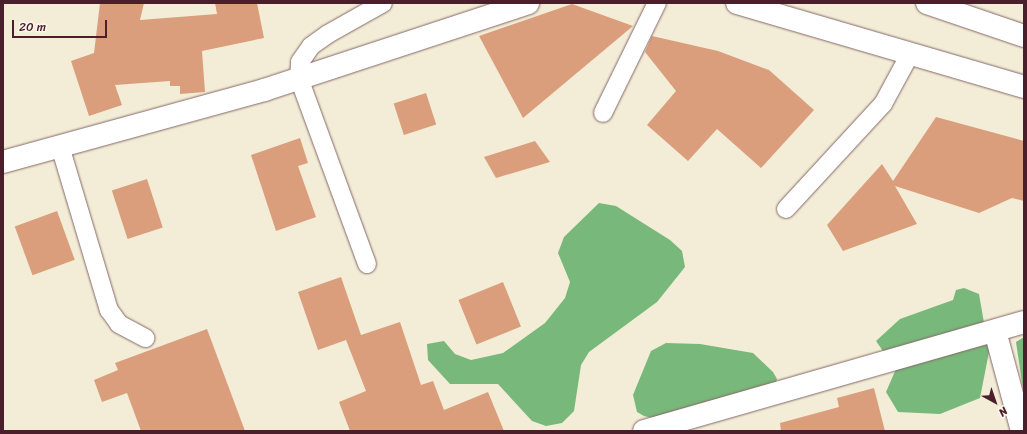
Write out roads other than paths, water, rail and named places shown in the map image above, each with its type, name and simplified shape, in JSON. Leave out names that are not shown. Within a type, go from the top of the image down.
[{"type":"main road","points":[[3,162],[299,78],[528,3]]},
{"type":"main road","points":[[737,3],[1024,87]]},
{"type":"main road","points":[[927,3],[1024,36]]},
{"type":"main road","points":[[644,431],[1024,322]]},
{"type":"main road","points":[[995,331],[1022,431]]},
{"type":"lane","points":[[366,264],[299,78],[300,62],[311,46],[383,3]]},
{"type":"lane","points":[[603,113],[657,3]]},
{"type":"lane","points":[[786,209],[883,104],[910,54]]},
{"type":"lane","points":[[60,146],[109,310],[119,324],[145,338]]}]
